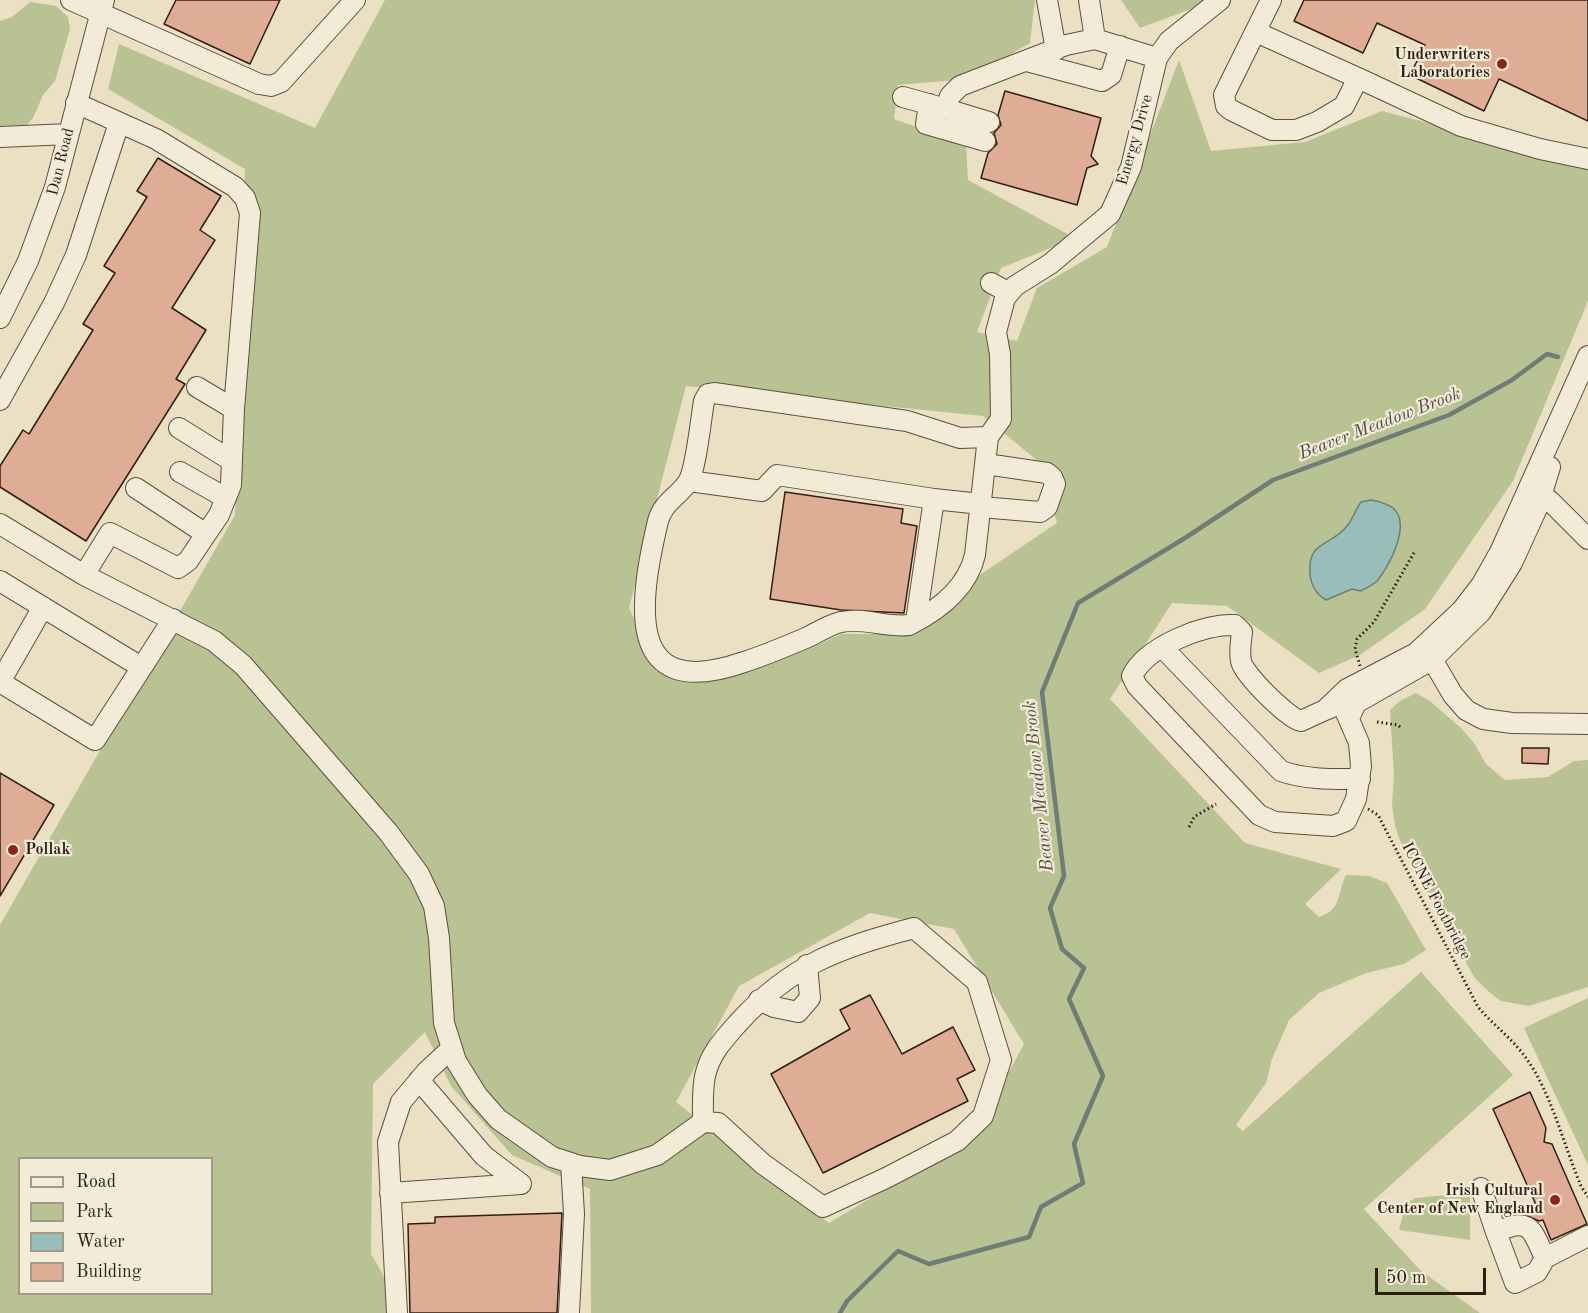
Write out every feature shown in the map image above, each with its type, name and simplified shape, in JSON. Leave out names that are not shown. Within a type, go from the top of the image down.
[{"type":"street","points":[[71,0],[102,7],[259,84],[270,86],[281,82],[355,0]]},
{"type":"street","points":[[1047,0],[1056,50]]},
{"type":"street","points":[[1089,0],[1095,39]]},
{"type":"street","name":"Energy Drive","points":[[988,437],[1000,419],[1000,354],[996,332],[999,287],[1050,264],[1104,219],[1113,208],[1133,158],[1157,58],[1170,41],[1220,0]]},
{"type":"street","points":[[1271,0],[1224,98],[1228,109],[1266,127],[1286,132],[1317,122],[1346,104],[1358,78]]},
{"type":"street","name":"Dan Road","points":[[3,305],[47,213],[102,7]]},
{"type":"street","points":[[1256,32],[1461,126],[1540,149],[1588,159]]},
{"type":"street","points":[[938,107],[960,86],[1066,45],[1095,39],[1157,58]]},
{"type":"street","points":[[1027,61],[1102,81],[1111,75],[1120,46]]},
{"type":"street","points":[[903,97],[938,107],[987,131]]},
{"type":"street","points":[[75,103],[156,139],[235,187],[245,198],[250,213],[234,409],[231,485],[226,498],[188,561],[178,568],[110,533],[84,575]]},
{"type":"street","points":[[0,400],[54,303],[76,255],[119,123]]},
{"type":"street","points":[[0,137],[69,134]]},
{"type":"street","points":[[1350,716],[1356,703],[1472,624],[1498,589],[1536,485],[1588,356]]},
{"type":"street","points":[[1536,485],[1547,476],[1588,380]]},
{"type":"street","points":[[197,387],[234,409]]},
{"type":"street","points":[[711,393],[907,421],[960,438],[988,437],[986,464],[975,555],[965,582],[953,595],[916,621],[905,626],[847,621],[743,663],[704,671],[681,670],[672,667],[651,647],[645,632],[644,605],[661,513],[689,481],[704,401],[711,393]]},
{"type":"street","points":[[179,428],[232,461]]},
{"type":"street","points":[[689,481],[762,490],[777,475],[934,499],[1040,512],[1047,507],[1055,484],[1053,477],[1047,473],[986,464]]},
{"type":"street","points":[[180,472],[226,498]]},
{"type":"street","points":[[1536,485],[1588,539]]},
{"type":"street","points":[[136,488],[206,534]]},
{"type":"street","points":[[916,621],[934,499]]},
{"type":"street","points":[[0,524],[84,575],[214,641],[243,665],[388,832],[419,874],[434,906],[444,1023],[456,1061],[477,1095],[498,1119],[552,1157],[610,1170],[636,1164],[657,1155],[702,1122],[718,1123],[763,1164],[824,1206],[886,1178],[957,1141],[983,1116],[1000,1060],[977,982],[914,928],[856,943],[807,965],[759,1000],[716,1047],[705,1076],[702,1122]]},
{"type":"street","points":[[0,581],[141,667]]},
{"type":"street","points":[[43,607],[8,651],[0,682],[95,740],[173,619]]},
{"type":"street","points":[[1235,625],[1242,632],[1242,664],[1286,713],[1301,721],[1325,710],[1340,705],[1350,716],[1359,743],[1360,779],[1353,805],[1341,824],[1275,822],[1263,818],[1133,681],[1135,670],[1162,647],[1194,631],[1235,625]]},
{"type":"street","points":[[1162,647],[1281,771],[1294,775],[1360,779]]},
{"type":"street","points":[[1325,710],[1347,689],[1394,666],[1429,653]]},
{"type":"street","points":[[1429,653],[1453,695],[1466,710],[1483,719],[1512,723],[1588,724]]},
{"type":"street","points":[[759,1000],[774,1007],[798,1012],[810,998],[807,965]]},
{"type":"street","points":[[397,1313],[388,1142],[401,1102],[419,1080],[452,1048]]},
{"type":"street","points":[[390,1193],[521,1184],[484,1156],[419,1080]]},
{"type":"street","points":[[569,1313],[574,1214],[571,1163]]},
{"type":"street","points":[[1481,1188],[1515,1283],[1537,1272],[1545,1258],[1588,1236]]},
{"type":"street","points":[[1496,1232],[1514,1224],[1524,1225],[1532,1231],[1545,1258]]},
{"type":"path","points":[[1362,674],[1354,649],[1357,639],[1374,622],[1415,551]]},
{"type":"path","points":[[1377,722],[1398,725],[1402,729]]},
{"type":"path","points":[[1189,827],[1194,817],[1216,804]]},
{"type":"path","name":"ICCNE Footbridge","points":[[1383,824],[1482,1012],[1516,1045],[1536,1074],[1581,1186],[1588,1197]]},
{"type":"green space","points":[[385,0],[1035,0],[1030,43],[969,79],[898,85],[894,119],[966,144],[968,180],[1075,238],[1001,268],[977,332],[1017,341],[1037,288],[1107,247],[1179,60],[1211,151],[1305,142],[1382,111],[1588,164],[1588,301],[1513,481],[1425,609],[1360,655],[1319,673],[1227,606],[1172,603],[1110,699],[1245,843],[1341,869],[1305,904],[1319,917],[1332,910],[1338,900],[1346,875],[1369,876],[1387,883],[1426,950],[1404,964],[1366,973],[1319,993],[1289,1020],[1272,1059],[1266,1083],[1236,1125],[1243,1131],[1421,972],[1513,1075],[1364,1209],[1421,1271],[1480,1313],[591,1313],[590,1189],[512,1155],[451,1086],[425,1032],[373,1084],[371,1254],[405,1313],[0,1313],[0,925],[235,515],[245,169],[108,89],[119,44],[315,128]],"holes":[[[686,386],[983,416],[1038,461],[1057,523],[892,634],[842,634],[781,660],[657,667],[629,608]],[[870,913],[954,929],[1024,1044],[975,1135],[829,1223],[676,1102],[739,986]]]},
{"type":"green space","points":[[1121,0],[1209,0],[1207,3],[1140,28]]},
{"type":"green space","points":[[30,2],[56,6],[68,17],[70,29],[55,81],[43,95],[33,118],[27,125],[0,126],[0,21],[12,17]]},
{"type":"green space","points":[[1416,693],[1430,701],[1462,729],[1474,743],[1486,764],[1505,780],[1548,777],[1574,761],[1588,760],[1588,987],[1529,1006],[1501,1001],[1474,977],[1402,846],[1395,826],[1392,805],[1394,775],[1390,710],[1400,701]]},
{"type":"green space","points":[[1588,998],[1588,1165],[1524,1028]]},
{"type":"green space","points":[[1470,1193],[1470,1240],[1399,1230],[1406,1204],[1415,1198]]},
{"type":"water","points":[[1371,500],[1393,508],[1398,515],[1400,524],[1397,545],[1382,574],[1374,584],[1361,591],[1352,589],[1326,600],[1313,586],[1310,574],[1312,555],[1321,545],[1341,533],[1361,502]]},
{"type":"building","points":[[176,0],[280,0],[250,64],[164,24]]},
{"type":"building","name":"Underwriters Laboratories","points":[[1304,0],[1588,0],[1588,121],[1499,79],[1484,111],[1410,75],[1425,45],[1377,23],[1363,53],[1294,21]]},
{"type":"building","points":[[1005,91],[1101,118],[1091,156],[1098,164],[1087,168],[1077,205],[981,178],[988,153],[997,144],[994,133],[1001,125],[998,115]]},
{"type":"building","points":[[158,158],[221,196],[200,230],[215,240],[172,308],[206,330],[176,379],[185,384],[86,541],[0,487],[0,466],[23,430],[29,434],[93,330],[83,324],[115,273],[104,266],[147,197],[137,191]]},
{"type":"building","points":[[785,492],[903,509],[901,523],[917,526],[904,613],[841,610],[770,599]]},
{"type":"building","points":[[1522,748],[1549,748],[1548,764],[1522,763]]},
{"type":"building","name":"Pollak","points":[[0,773],[54,805],[0,896]]},
{"type":"building","points":[[870,995],[902,1054],[953,1027],[975,1070],[957,1079],[968,1101],[823,1173],[771,1074],[850,1029],[840,1010]]},
{"type":"building","points":[[1530,1092],[1546,1128],[1544,1142],[1552,1144],[1587,1224],[1551,1240],[1543,1220],[1539,1221],[1523,1214],[1537,1207],[1493,1109]]},
{"type":"building","points":[[562,1213],[557,1313],[410,1313],[408,1224],[435,1223],[435,1217]]},
{"type":"waterway","name":"Beaver Meadow Brook","points":[[840,1313],[847,1301],[898,1251],[929,1264],[1029,1237],[1041,1207],[1083,1183],[1074,1144],[1103,1076],[1069,999],[1084,968],[1062,949],[1050,908],[1064,876],[1042,692],[1078,603],[1185,538],[1273,480],[1449,415],[1512,380],[1547,354],[1558,357]]},
{"type":"place","name":"Underwriters Laboratories","points":[[1502,64]]},
{"type":"place","name":"Pollak","points":[[13,850]]},
{"type":"place","name":"Irish Cultural Center of New England","points":[[1555,1200]]}]
